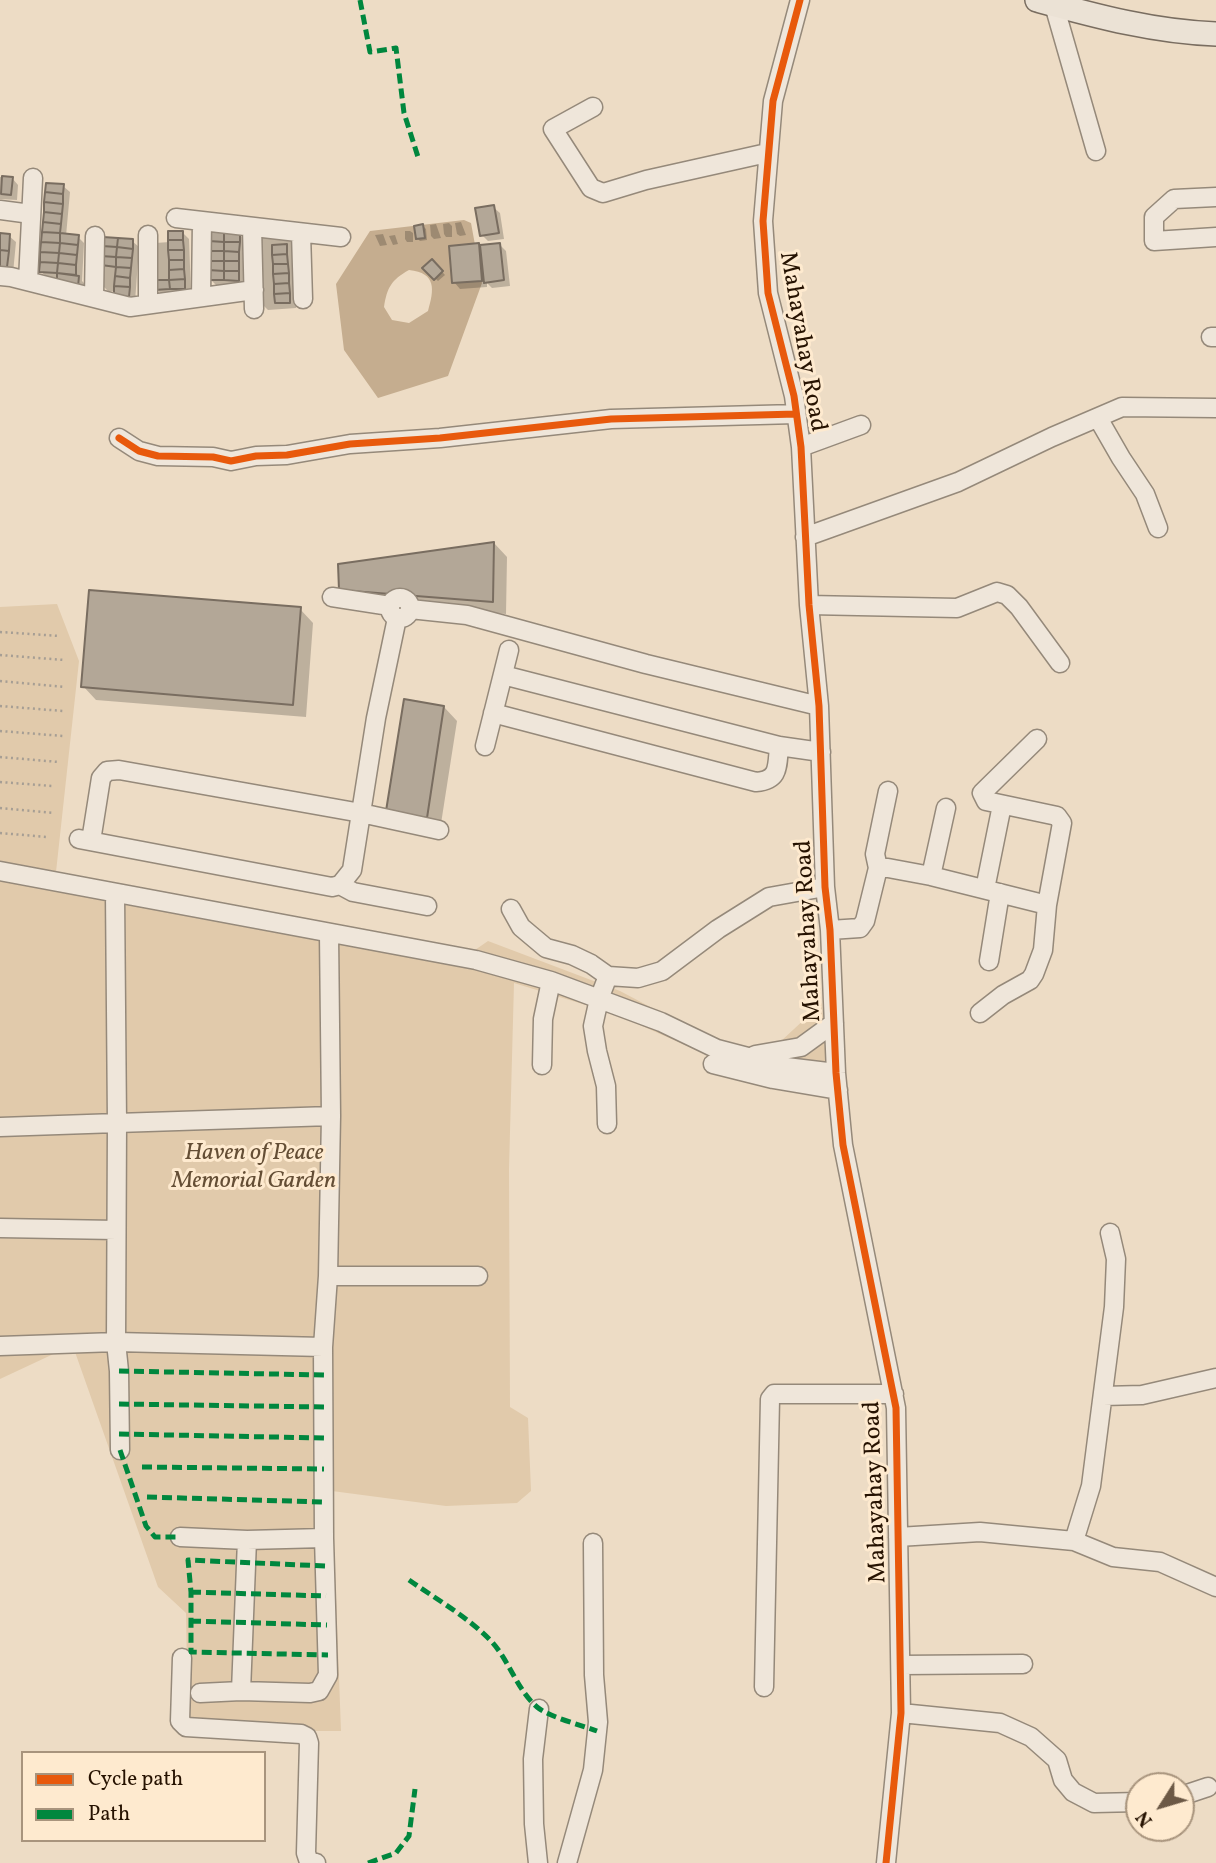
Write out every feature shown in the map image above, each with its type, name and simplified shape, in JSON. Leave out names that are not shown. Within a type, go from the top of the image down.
[{"type":"main road","points":[[1046,2],[1109,20],[1190,33],[1216,34]]},
{"type":"street","name":"Mahayahay Road","points":[[800,0],[773,101],[763,221],[768,293],[794,396],[800,447],[809,604],[819,706],[825,887],[843,1145],[894,1394],[902,1665],[901,1713],[886,1863]]},
{"type":"street","points":[[1046,2],[1096,151]]},
{"type":"street","points":[[593,107],[553,128],[591,188],[603,193],[646,180],[767,153]]},
{"type":"street","points":[[33,178],[31,214],[10,280],[130,307],[254,290]]},
{"type":"street","points":[[1216,197],[1174,199],[1154,217],[1154,241],[1216,237]]},
{"type":"street","points":[[0,210],[31,214]]},
{"type":"street","points":[[176,218],[341,237]]},
{"type":"street","points":[[201,297],[202,221]]},
{"type":"street","points":[[252,227],[254,309]]},
{"type":"street","points":[[300,233],[303,299]]},
{"type":"street","points":[[148,235],[148,304]]},
{"type":"street","points":[[93,298],[94,236]]},
{"type":"street","points":[[805,537],[958,482],[1122,407],[1216,408]]},
{"type":"street","points":[[119,438],[139,451],[158,456],[213,457],[232,461],[349,444],[440,438],[611,419],[796,414]]},
{"type":"street","points":[[1098,418],[1145,494],[1158,528]]},
{"type":"street","points":[[800,447],[861,425]]},
{"type":"street","points":[[809,604],[957,608],[997,592],[1007,595],[1019,607],[1060,663]]},
{"type":"street","points":[[332,597],[399,611],[467,615],[646,664],[819,706]]},
{"type":"street","points":[[399,611],[376,718],[361,813],[352,870],[340,885],[332,887],[85,840],[101,779],[107,771],[119,769],[361,813],[439,830]]},
{"type":"street","points":[[485,746],[509,650]]},
{"type":"street","points":[[503,675],[779,746],[821,752]]},
{"type":"street","points":[[493,713],[756,782],[767,781],[773,777],[777,768],[779,746]]},
{"type":"street","points":[[980,1013],[1003,995],[1030,980],[1043,950],[1047,905],[1062,823],[1057,816],[986,801],[982,793],[1037,739]]},
{"type":"street","points":[[830,930],[860,928],[863,925],[878,868],[876,854],[888,791]]},
{"type":"street","points":[[989,961],[992,891],[1002,805]]},
{"type":"street","points":[[931,876],[946,808]]},
{"type":"street","points":[[878,868],[931,876],[1047,905]]},
{"type":"street","points":[[0,871],[476,960],[551,981],[661,1022],[717,1049],[837,1082]]},
{"type":"street","points":[[340,885],[354,892],[427,906]]},
{"type":"street","points":[[511,909],[520,928],[546,948],[592,964],[608,976],[638,978],[662,971],[718,929],[769,897],[825,887]]},
{"type":"street","points":[[115,894],[116,1342],[120,1450]]},
{"type":"street","points":[[200,1693],[310,1693],[319,1691],[328,1675],[323,1347],[328,1276],[331,1116],[329,934]]},
{"type":"street","points":[[607,1124],[606,1086],[593,1026],[598,999],[608,976]]},
{"type":"street","points":[[542,1066],[543,1020],[551,981]]},
{"type":"street","points":[[748,1056],[801,1047],[834,1023]]},
{"type":"street","points":[[713,1063],[773,1079],[837,1082]]},
{"type":"street","points":[[0,1127],[331,1116]]},
{"type":"street","points":[[0,1228],[116,1230]]},
{"type":"street","points":[[1074,1541],[1091,1486],[1117,1273],[1110,1233]]},
{"type":"street","points":[[328,1276],[478,1276]]},
{"type":"street","points":[[0,1346],[116,1342],[323,1347]]},
{"type":"street","points":[[1102,1396],[1142,1395],[1216,1378]]},
{"type":"street","points":[[764,1687],[770,1399],[774,1394],[894,1394]]},
{"type":"street","points":[[898,1537],[980,1532],[1074,1541],[1113,1557],[1160,1562],[1216,1587]]},
{"type":"street","points":[[180,1537],[247,1540],[324,1538]]},
{"type":"street","points":[[241,1691],[247,1540]]},
{"type":"street","points":[[566,1863],[593,1770],[597,1731],[593,1544]]},
{"type":"street","points":[[182,1658],[180,1721],[186,1727],[301,1734],[307,1737],[306,1853],[309,1862],[316,1863]]},
{"type":"street","points":[[902,1665],[1023,1664]]},
{"type":"street","points":[[538,1863],[534,1824],[533,1759],[539,1709]]},
{"type":"street","points":[[901,1713],[1000,1723],[1031,1737],[1057,1759],[1063,1780],[1073,1792],[1094,1803],[1125,1802]]},
{"type":"street","points":[[1195,1791],[1208,1787]]},
{"type":"path","points":[[0,632],[60,636]]},
{"type":"path","points":[[0,655],[64,660]]},
{"type":"path","points":[[0,681],[65,687]]},
{"type":"path","points":[[0,706],[63,711]]},
{"type":"path","points":[[0,731],[63,736]]},
{"type":"path","points":[[0,757],[59,762]]},
{"type":"path","points":[[0,782],[52,786]]},
{"type":"path","points":[[0,808],[54,813]]},
{"type":"path","points":[[0,833],[47,837]]},
{"type":"green space","name":"Haven of Peace Memorial Garden","points":[[57,604],[79,661],[56,872],[434,944],[475,950],[488,941],[620,991],[730,1049],[780,1042],[822,1003],[827,1082],[750,1068],[694,1049],[615,1014],[514,983],[509,1169],[510,1407],[528,1418],[531,1491],[517,1503],[446,1506],[332,1491],[341,1731],[307,1731],[306,1726],[188,1723],[186,1613],[158,1587],[75,1352],[62,1350],[0,1379],[0,607]]},
{"type":"shaded area","points":[[464,220],[471,223],[482,283],[448,376],[378,398],[344,350],[336,284],[370,231]],"holes":[[[409,270],[425,275],[431,284],[432,296],[428,311],[409,323],[392,320],[384,307],[391,285]]]},
{"type":"building","points":[[2,176],[13,177],[11,195],[1,194]]},
{"type":"building","points":[[46,183],[64,184],[63,194],[45,192]]},
{"type":"building","points":[[45,192],[63,194],[63,204],[44,202]]},
{"type":"building","points":[[44,202],[63,204],[62,214],[44,212]]},
{"type":"building","points":[[494,205],[499,233],[480,236],[475,208]]},
{"type":"building","points":[[44,212],[62,214],[61,224],[43,222]]},
{"type":"building","points":[[43,222],[61,224],[60,233],[42,232]]},
{"type":"building","points":[[423,224],[425,238],[416,239],[414,226]]},
{"type":"building","points":[[168,231],[183,231],[183,240],[168,240]]},
{"type":"building","points":[[209,231],[224,232],[224,242],[209,241]]},
{"type":"building","points":[[42,232],[60,233],[60,243],[41,242]]},
{"type":"building","points":[[224,232],[240,232],[240,242],[224,242]]},
{"type":"building","points":[[0,233],[10,234],[9,251],[0,250]]},
{"type":"building","points":[[60,233],[79,235],[78,245],[60,243]]},
{"type":"building","points":[[103,237],[118,238],[117,247],[102,246]]},
{"type":"building","points":[[118,238],[133,239],[133,249],[117,247]]},
{"type":"building","points":[[168,240],[183,240],[184,250],[168,250]]},
{"type":"building","points":[[209,241],[224,242],[224,251],[209,251]]},
{"type":"building","points":[[41,242],[60,243],[59,253],[40,252]]},
{"type":"building","points":[[224,242],[240,242],[239,252],[224,251]]},
{"type":"building","points":[[60,243],[78,245],[77,255],[59,253]]},
{"type":"building","points":[[479,243],[482,281],[452,283],[449,246]]},
{"type":"building","points":[[500,243],[504,280],[484,283],[480,245]]},
{"type":"building","points":[[287,244],[287,254],[272,255],[272,245]]},
{"type":"building","points":[[102,246],[117,247],[116,257],[101,256]]},
{"type":"building","points":[[117,247],[133,249],[132,258],[116,257]]},
{"type":"building","points":[[0,250],[9,251],[7,267],[0,267]]},
{"type":"building","points":[[168,250],[184,250],[184,260],[169,260]]},
{"type":"building","points":[[209,251],[224,251],[224,261],[209,261]]},
{"type":"building","points":[[224,251],[239,252],[239,261],[224,261]]},
{"type":"building","points":[[40,252],[59,253],[58,263],[40,262]]},
{"type":"building","points":[[59,253],[77,255],[76,265],[58,263]]},
{"type":"building","points":[[287,254],[288,264],[273,264],[272,255]]},
{"type":"building","points":[[101,256],[116,257],[116,267],[101,265]]},
{"type":"building","points":[[116,257],[132,258],[131,268],[116,267]]},
{"type":"building","points":[[432,259],[443,271],[434,280],[422,268]]},
{"type":"building","points":[[169,260],[184,260],[184,269],[169,270]]},
{"type":"building","points":[[209,261],[224,261],[224,271],[208,270]]},
{"type":"building","points":[[224,261],[239,261],[239,271],[224,271]]},
{"type":"building","points":[[40,262],[58,263],[57,273],[39,272]]},
{"type":"building","points":[[58,263],[76,265],[76,275],[57,273]]},
{"type":"building","points":[[273,264],[288,264],[289,273],[273,274]]},
{"type":"building","points":[[116,267],[131,268],[130,278],[115,276]]},
{"type":"building","points":[[184,269],[185,279],[169,280],[169,270]]},
{"type":"building","points":[[208,270],[224,271],[224,280],[208,280]]},
{"type":"building","points":[[224,271],[239,271],[239,281],[224,280]]},
{"type":"building","points":[[57,273],[79,276],[78,287],[57,280]]},
{"type":"building","points":[[289,273],[289,283],[274,284],[273,274]]},
{"type":"building","points":[[115,276],[130,278],[130,287],[114,286]]},
{"type":"building","points":[[185,279],[185,289],[170,289],[169,280]]},
{"type":"building","points":[[154,280],[169,280],[170,289],[154,290]]},
{"type":"building","points":[[289,283],[290,293],[274,294],[274,284]]},
{"type":"building","points":[[114,286],[130,287],[129,297],[114,296]]},
{"type":"building","points":[[290,293],[290,303],[275,303],[274,294]]},
{"type":"building","points":[[494,542],[493,602],[339,590],[338,564]]},
{"type":"building","points":[[89,590],[301,607],[293,705],[81,687]]},
{"type":"building","points":[[404,699],[444,706],[427,818],[386,811]]},
{"type":"marked path","points":[[360,0],[370,52],[396,48],[404,113],[418,157]]},
{"type":"marked path","points":[[119,1371],[324,1375]]},
{"type":"marked path","points":[[119,1404],[324,1407]]},
{"type":"marked path","points":[[119,1434],[324,1438]]},
{"type":"marked path","points":[[120,1450],[146,1526],[155,1537],[180,1537]]},
{"type":"marked path","points":[[142,1467],[324,1469]]},
{"type":"marked path","points":[[147,1497],[324,1502]]},
{"type":"marked path","points":[[325,1566],[188,1560],[191,1652],[328,1655]]},
{"type":"marked path","points":[[409,1580],[482,1632],[503,1657],[524,1692],[537,1707],[597,1731]]},
{"type":"marked path","points":[[191,1592],[326,1596]]},
{"type":"marked path","points":[[191,1621],[327,1625]]},
{"type":"marked path","points":[[368,1863],[396,1853],[409,1836],[415,1789]]},
{"type":"cycle path","points":[[800,0],[773,101],[763,221],[768,293],[794,396],[801,447],[809,605],[819,706],[825,887],[830,930],[836,1073],[843,1145],[896,1408],[901,1713],[886,1863]]},
{"type":"cycle path","points":[[119,438],[139,451],[158,456],[213,457],[231,461],[350,444],[440,438],[611,419],[796,414]]}]
